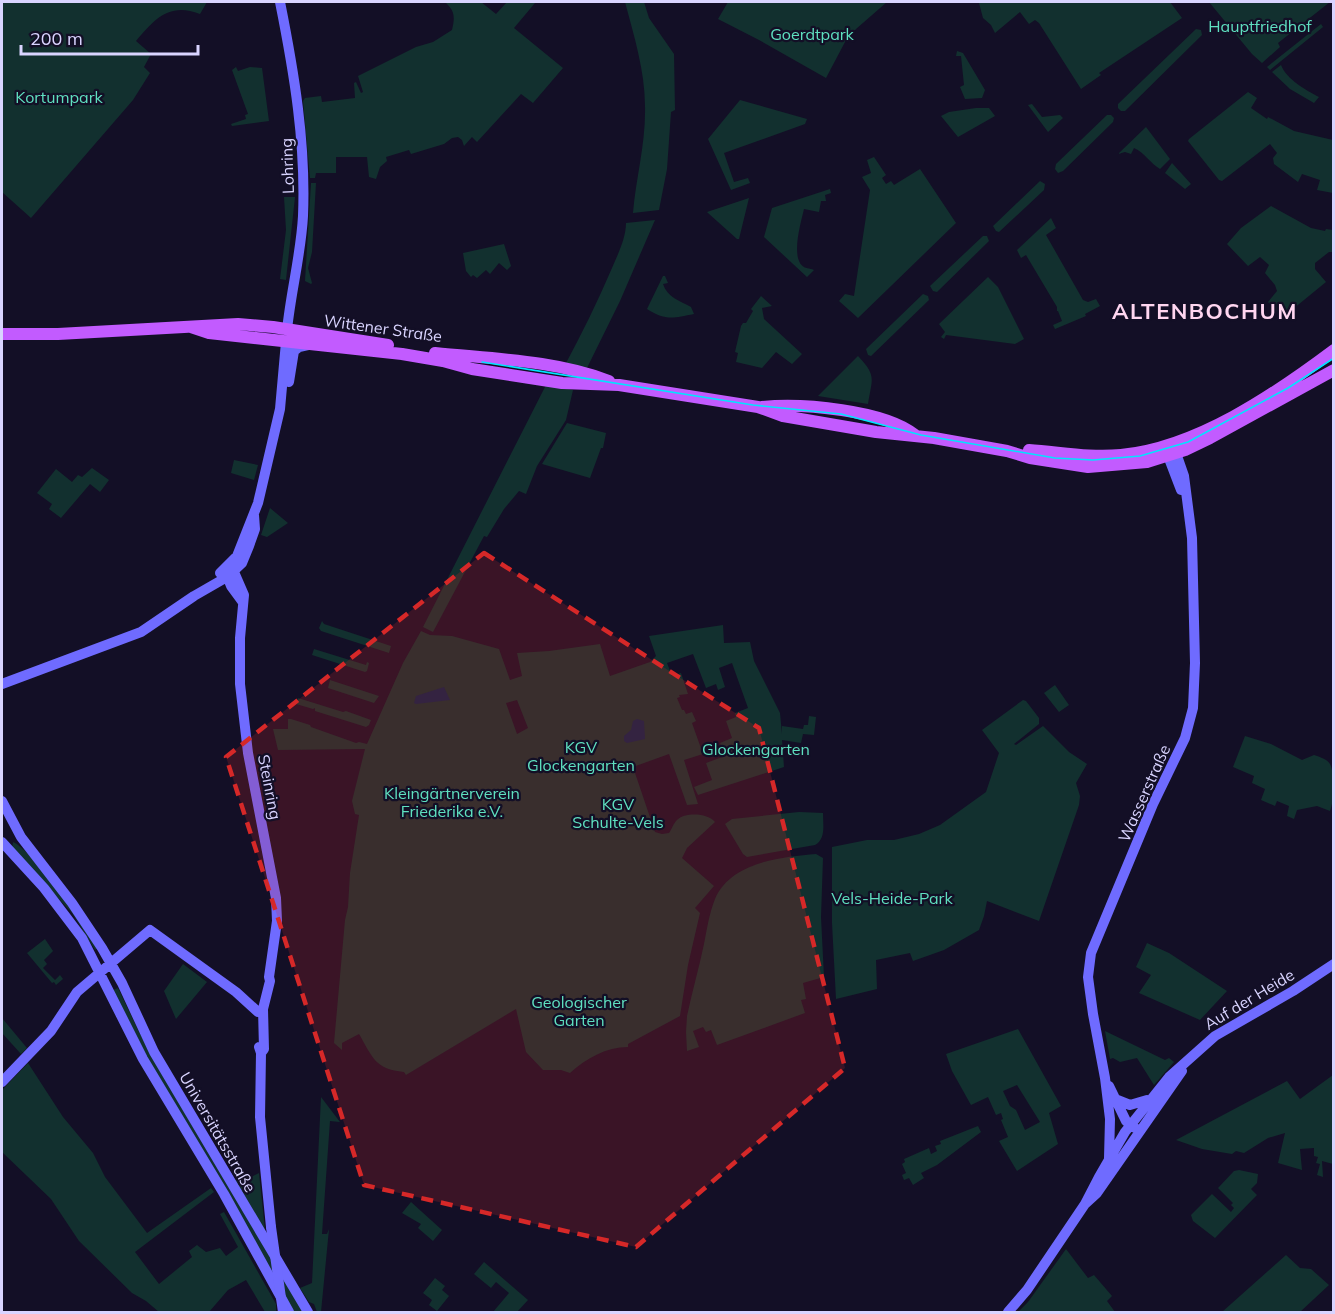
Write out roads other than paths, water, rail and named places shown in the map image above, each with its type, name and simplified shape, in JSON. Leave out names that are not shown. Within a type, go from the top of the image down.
[{"type":"main road","name":"Wittener Straße","points":[[2,334],[46,334],[222,324],[260,326],[312,345],[402,354],[472,369],[562,383],[619,385],[758,407],[831,408],[906,428],[915,435]]},
{"type":"main road","name":"Wittener Straße","points":[[227,334],[235,328],[260,326]]},
{"type":"main road","name":"Wittener Straße","points":[[191,327],[209,333],[286,336],[307,334],[355,339],[416,350],[475,355],[574,371],[619,385]]},
{"type":"main road","name":"Wittener Straße","points":[[758,407],[783,416],[903,436],[915,435],[1007,451],[1030,458],[1088,467],[1126,465],[1203,442],[1263,403],[1334,350]]},
{"type":"main road","points":[[472,369],[475,355]]},
{"type":"main road","name":"Wittener Straße","points":[[1263,403],[1334,370]]},
{"type":"main road","points":[[804,407],[807,420]]},
{"type":"main road","points":[[866,430],[869,417]]},
{"type":"street","name":"Lohring","points":[[280,2],[297,97],[304,180],[300,255],[286,336]]},
{"type":"street","points":[[2,684],[141,632],[229,573],[254,515],[268,466],[281,402],[286,336]]},
{"type":"street","points":[[281,402],[288,391],[294,351],[298,347],[312,345]]},
{"type":"street","name":"Wasserstraße","points":[[1109,1158],[1110,1119],[1092,1007],[1089,967],[1091,953],[1154,804],[1185,738],[1194,698],[1194,555],[1189,513],[1170,452]]},
{"type":"street","name":"Steinring","points":[[229,573],[243,590],[240,684],[252,774],[276,898],[277,921],[268,977],[270,981],[263,1009],[261,1117],[271,1227],[283,1312]]},
{"type":"street","name":"Universitätsstraße","points":[[2,801],[21,837],[86,923],[111,962],[154,1052],[308,1312]]},
{"type":"street","name":"Universitätsstraße","points":[[2,842],[39,881],[82,938],[143,1059],[212,1172],[289,1312]]},
{"type":"street","points":[[2,1082],[51,1031],[77,992],[150,930],[236,992],[258,1012]]},
{"type":"street","name":"Auf der Heide","points":[[1133,1131],[1150,1098],[1169,1077],[1215,1036],[1292,992],[1334,964]]},
{"type":"street","name":"Steinring","points":[[261,1053],[258,1050],[258,1012],[260,995],[268,977]]},
{"type":"street","name":"Auf der Heide","points":[[1133,1131],[1181,1074],[1184,1065]]},
{"type":"street","name":"Wasserstraße","points":[[1105,1078],[1133,1131]]},
{"type":"street","points":[[1115,1099],[1130,1105],[1150,1098]]},
{"type":"street","points":[[1110,1119],[1133,1131]]},
{"type":"street","name":"Wasserstraße","points":[[1008,1312],[1027,1290],[1085,1204],[1109,1158],[1133,1131]]},
{"type":"street","name":"Wasserstraße","points":[[1085,1204],[1097,1193],[1133,1131]]},
{"type":"water","points":[[444,687],[450,700],[414,703],[416,696]]},
{"type":"water","points":[[637,719],[644,721],[645,739],[627,743],[624,741],[624,736],[631,730],[633,721]]},
{"type":"tram line","points":[[482,362],[753,405],[841,414],[921,435],[1055,458],[1093,460],[1140,456],[1188,442],[1288,388],[1334,358]]},
{"type":"district","name":"ALTENBOCHUM","points":[[1205,311]]},
{"type":"park label","name":"Hauptfriedhof","points":[[1260,26]]},
{"type":"park label","name":"Goerdtpark","points":[[812,34]]},
{"type":"park label","name":"Kortumpark","points":[[59,97]]},
{"type":"park label","name":"Glockengarten","points":[[756,749]]},
{"type":"park label","name":"KGV Glockengarten","points":[[581,756]]},
{"type":"park label","name":"Kleingärtnerverein Friederika e.V.","points":[[452,802]]},
{"type":"park label","name":"KGV Schulte-Vels","points":[[618,813]]},
{"type":"park label","name":"Vels-Heide-Park","points":[[892,898]]},
{"type":"park label","name":"Geologischer Garten","points":[[579,1011]]}]
